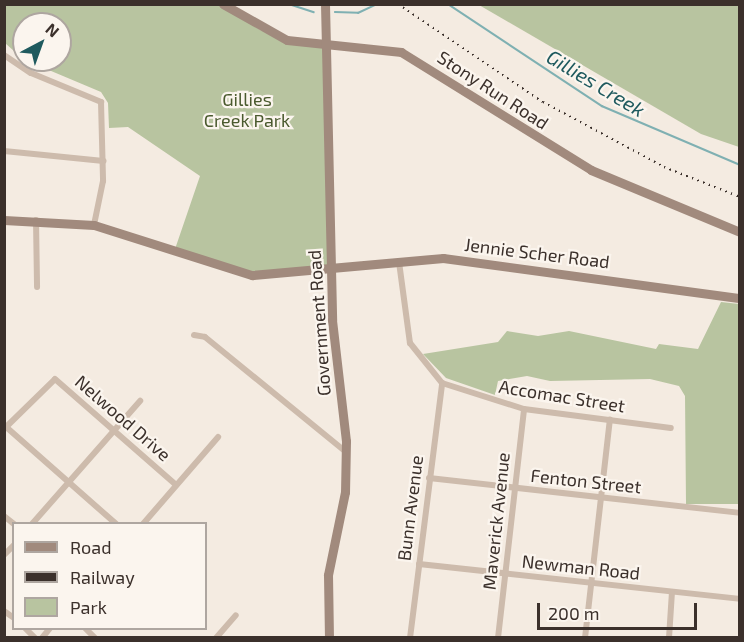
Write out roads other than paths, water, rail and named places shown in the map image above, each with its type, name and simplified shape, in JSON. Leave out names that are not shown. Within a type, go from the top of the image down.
[{"type":"street","name":"Stony Run Road","points":[[223,4],[271,34],[326,46],[401,52],[591,170],[740,232]]},
{"type":"street","name":"Government Road","points":[[325,4],[330,269],[346,452],[328,575],[329,638]]},
{"type":"street","points":[[5,55],[31,73],[100,102],[104,161],[94,225]]},
{"type":"street","points":[[4,151],[104,161]]},
{"type":"street","name":"Jennie Scher Road","points":[[4,220],[36,219],[94,225],[242,273],[279,276],[399,262],[465,260],[740,297]]},
{"type":"street","points":[[36,219],[37,287]]},
{"type":"street","name":"Accomac Street","points":[[399,262],[410,343],[421,364],[442,383],[524,409],[671,428]]},
{"type":"street","points":[[194,335],[205,337],[346,452]]},
{"type":"street","name":"Nelwood Drive","points":[[5,427],[48,380],[57,381],[176,485]]},
{"type":"street","name":"Bunn Avenue","points":[[410,638],[442,383]]},
{"type":"street","points":[[34,522],[140,401]]},
{"type":"street","name":"Maverick Avenue","points":[[498,638],[524,409]]},
{"type":"street","points":[[585,638],[610,419]]},
{"type":"street","points":[[5,427],[114,522]]},
{"type":"street","points":[[144,522],[218,437]]},
{"type":"street","name":"Fenton Street","points":[[429,478],[740,513]]},
{"type":"street","name":"Newman Road","points":[[419,564],[740,599]]},
{"type":"street","points":[[669,638],[672,592]]},
{"type":"street","points":[[216,638],[236,615]]},
{"type":"waterway","name":"Gillies Creek","points":[[289,4],[314,12]]},
{"type":"waterway","name":"Gillies Creek","points":[[335,12],[358,13],[377,4]]},
{"type":"waterway","name":"Gillies Creek","points":[[448,4],[602,106],[740,165]]},
{"type":"railway","points":[[398,4],[543,102],[664,167],[740,197]]},
{"type":"park label","name":"Gillies Creek Park","points":[[247,110]]}]
